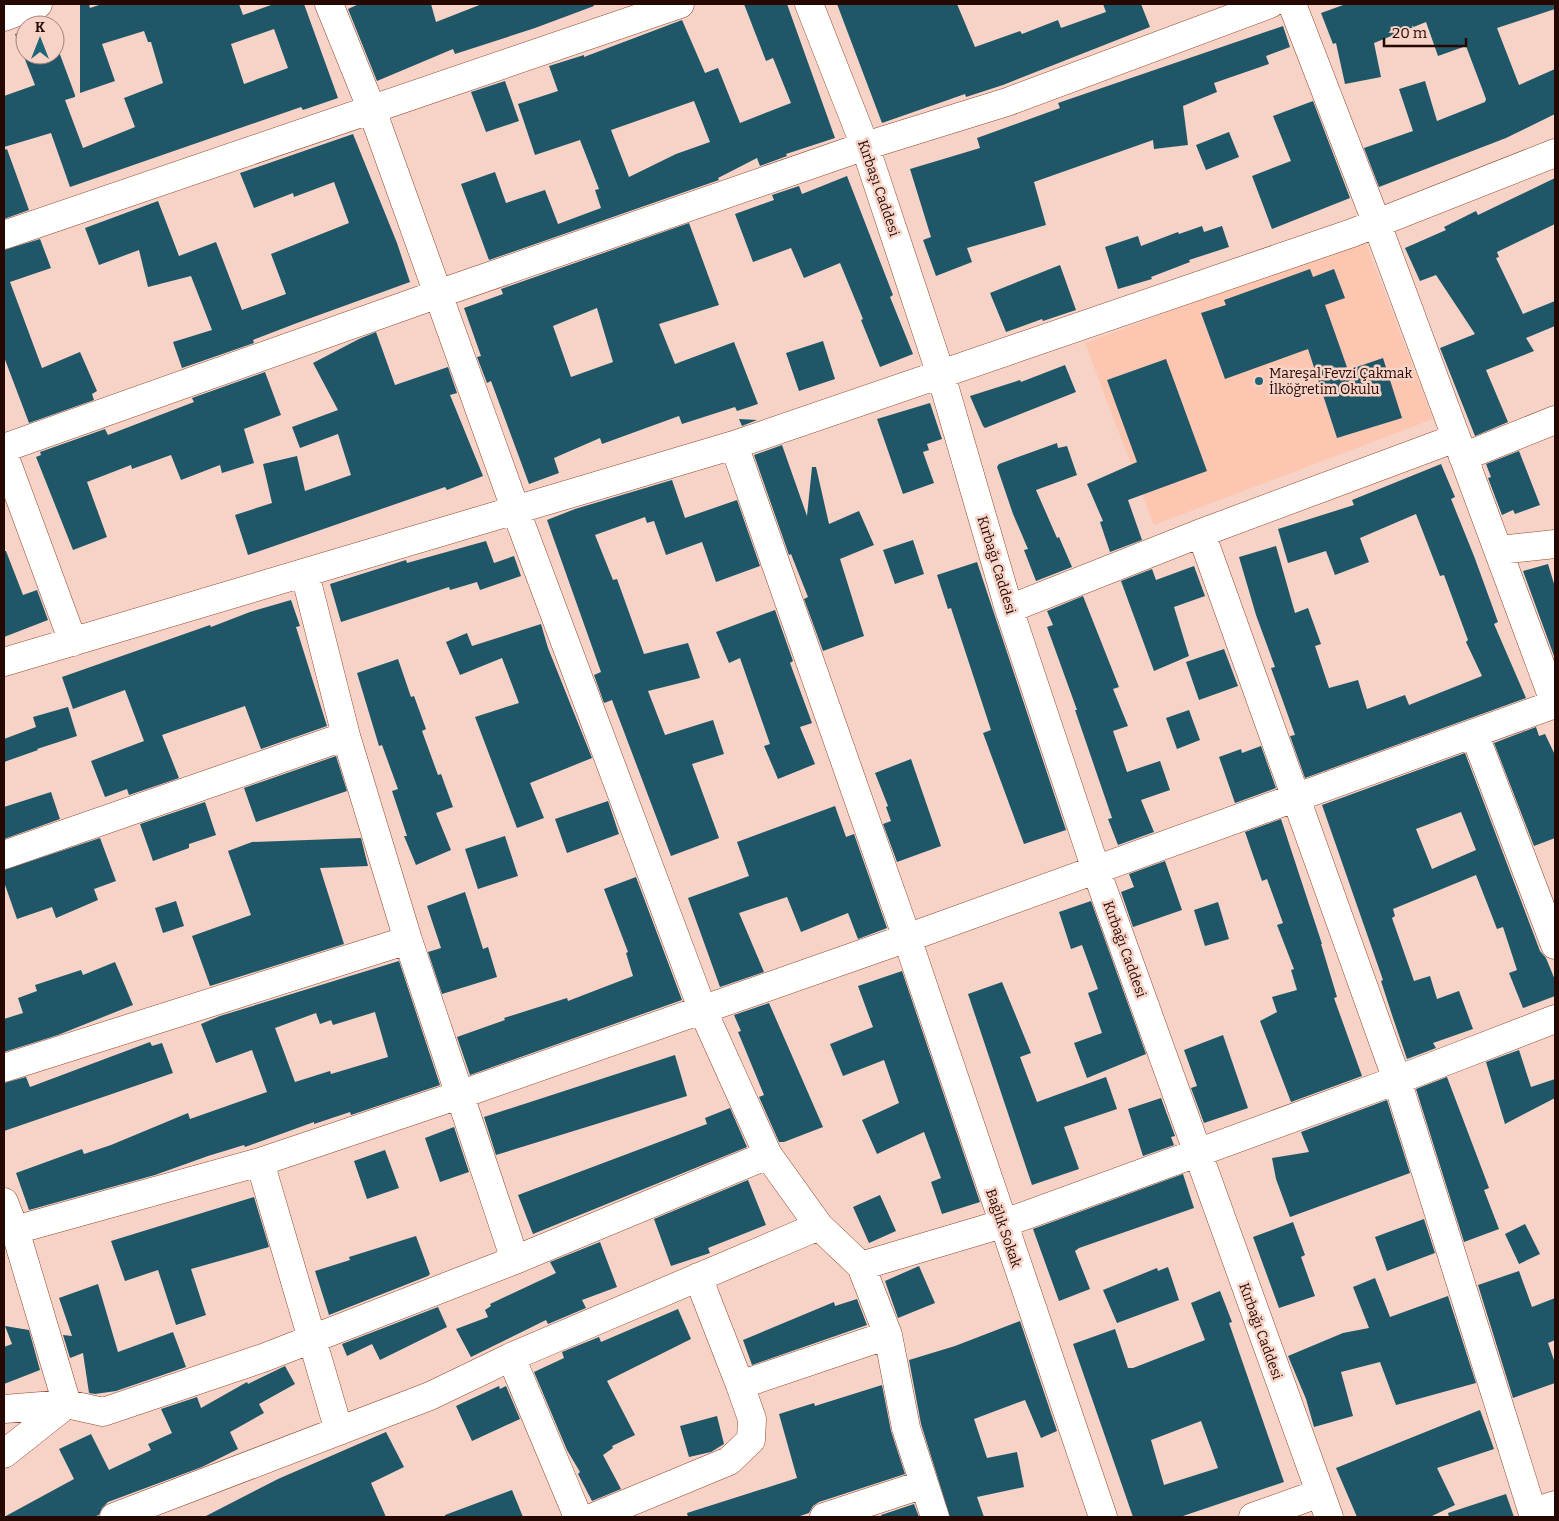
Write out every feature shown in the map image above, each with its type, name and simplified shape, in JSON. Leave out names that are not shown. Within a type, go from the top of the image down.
[{"type":"street","points":[[4,17],[38,4]]},
{"type":"street","points":[[329,4],[372,110],[516,511],[703,1011],[768,1154],[819,1226],[861,1266],[888,1334],[906,1428],[935,1517]]},
{"type":"street","points":[[4,235],[680,4]]},
{"type":"street","name":"Kırbaşı Caddesi","points":[[809,4],[865,146],[941,375]]},
{"type":"street","points":[[4,448],[438,294],[865,146],[1007,102],[1270,4]]},
{"type":"street","points":[[9,1230],[260,1162],[459,1095],[703,1011],[1555,704],[1377,224],[1292,4]]},
{"type":"street","points":[[4,662],[734,445],[1377,224],[1555,153]]},
{"type":"street","name":"Kırbağı Caddesi","points":[[941,375],[1009,609],[1096,870],[1324,1505]]},
{"type":"street","points":[[1009,609],[1202,532],[1459,447],[1555,420]]},
{"type":"street","name":"Bağlık Sokak","points":[[734,445],[907,938],[1002,1224],[1103,1517]]},
{"type":"street","points":[[4,455],[73,642]]},
{"type":"street","points":[[1202,532],[1295,798],[1397,1080],[1541,1512]]},
{"type":"street","points":[[1499,550],[1555,544]]},
{"type":"street","points":[[305,574],[346,736],[408,940],[515,1260]]},
{"type":"street","points":[[1474,734],[1555,945]]},
{"type":"street","points":[[4,855],[346,736]]},
{"type":"street","points":[[4,1068],[408,940]]},
{"type":"street","points":[[861,1266],[1002,1224],[1397,1080],[1555,1019]]},
{"type":"street","points":[[4,1409],[67,1404],[103,1412],[311,1340],[515,1260],[768,1154]]},
{"type":"street","points":[[260,1162],[338,1431]]},
{"type":"street","points":[[4,1202],[9,1230],[67,1404]]},
{"type":"street","points":[[114,1517],[430,1396],[510,1357],[819,1226]]},
{"type":"street","points":[[594,1517],[730,1461],[751,1440],[752,1418],[698,1277]]},
{"type":"street","points":[[740,1385],[888,1334]]},
{"type":"street","points":[[510,1357],[578,1517]]},
{"type":"street","points":[[4,1454],[67,1404]]},
{"type":"street","points":[[824,1517],[924,1484]]},
{"type":"street","points":[[1253,1517],[1324,1505]]},
{"type":"shaded area","name":"Mareşal Fevzi Çakmak İlköğretim Okulu","points":[[1364,238],[1433,419],[1154,525],[1085,343]]},
{"type":"building","points":[[80,4],[89,4],[90,8],[102,4],[239,4],[243,15],[274,4],[304,4],[338,98],[303,110],[301,107],[70,187],[51,133],[4,147],[4,96],[35,85],[27,65],[64,65],[75,95],[75,97],[65,100],[83,148],[135,127],[124,98],[163,83],[151,42],[148,42],[144,31],[102,44],[115,81],[80,93]],"holes":[[[274,29],[288,68],[244,84],[231,44]]]},
{"type":"building","points":[[359,4],[431,4],[436,22],[482,4],[593,4],[594,6],[535,28],[455,54],[453,49],[377,81],[348,9]]},
{"type":"building","points":[[744,4],[787,4],[835,138],[786,154],[787,156],[760,166],[757,158],[718,178],[719,180],[489,260],[461,184],[495,172],[506,203],[545,190],[558,224],[601,208],[595,190],[599,189],[580,140],[535,155],[518,104],[558,91],[549,66],[584,55],[584,57],[682,20],[705,73],[718,68],[740,123],[791,103],[773,58],[766,61]],"holes":[[[694,101],[710,142],[676,154],[629,177],[611,130]]]},
{"type":"building","points":[[837,4],[957,4],[975,47],[1020,31],[1022,34],[1058,20],[1061,28],[1106,12],[1103,4],[1141,4],[1150,27],[1003,85],[966,97],[965,94],[882,123]]},
{"type":"building","points":[[1346,4],[1555,4],[1555,9],[1497,28],[1519,85],[1555,69],[1555,114],[1506,138],[1379,187],[1364,148],[1413,131],[1399,89],[1425,81],[1437,121],[1485,102],[1486,99],[1466,46],[1438,56],[1426,22],[1374,43],[1381,77],[1345,84],[1336,43],[1333,44],[1321,13]]},
{"type":"building","points":[[1283,26],[1290,47],[1266,56],[1269,64],[1214,83],[1217,92],[1183,106],[1188,145],[1154,149],[1153,140],[1034,182],[1046,225],[967,248],[972,262],[936,276],[923,240],[931,237],[910,169],[980,148],[977,138],[1060,108],[1058,103]]},
{"type":"building","points":[[505,81],[519,121],[486,132],[471,92]]},
{"type":"building","points":[[1313,101],[1350,198],[1272,229],[1252,176],[1291,161],[1273,116]]},
{"type":"building","points":[[1229,132],[1239,157],[1206,170],[1196,145]]},
{"type":"building","points":[[353,134],[397,243],[410,282],[253,340],[254,343],[182,368],[173,342],[212,330],[191,276],[148,287],[139,250],[99,265],[85,228],[158,201],[179,256],[216,242],[242,310],[286,294],[271,254],[349,223],[334,182],[294,197],[293,193],[254,208],[240,173]]},
{"type":"building","points":[[7,149],[29,210],[4,219],[4,150]]},
{"type":"building","points":[[847,176],[893,295],[890,297],[913,354],[880,367],[840,263],[804,278],[791,248],[753,262],[735,214],[774,200],[772,195],[799,186],[802,194]]},
{"type":"building","points":[[1555,178],[1555,224],[1497,252],[1499,257],[1496,258],[1523,314],[1555,301],[1555,326],[1526,338],[1534,351],[1486,370],[1508,422],[1475,436],[1440,348],[1475,334],[1436,275],[1420,281],[1405,248],[1446,230],[1444,227],[1476,211],[1478,215]]},
{"type":"building","points":[[689,223],[719,305],[659,324],[675,364],[734,342],[758,404],[737,411],[735,407],[682,424],[679,416],[602,444],[600,438],[554,458],[559,473],[529,484],[491,381],[487,383],[477,357],[481,356],[464,308],[503,294],[501,289]],"holes":[[[597,308],[613,362],[571,377],[553,326]]]},
{"type":"building","points":[[1202,226],[1204,232],[1222,226],[1229,247],[1189,260],[1190,262],[1151,277],[1152,279],[1118,289],[1105,247],[1138,236],[1141,246],[1178,232],[1179,234]]},
{"type":"building","points":[[40,239],[51,268],[10,282],[42,368],[80,352],[97,391],[92,394],[94,400],[29,423],[4,357],[4,250]]},
{"type":"building","points":[[1060,265],[1076,310],[1043,321],[1042,319],[1006,332],[990,293]]},
{"type":"building","points":[[1310,269],[1313,277],[1334,269],[1345,298],[1325,305],[1348,370],[1383,358],[1402,418],[1337,438],[1308,349],[1225,379],[1201,313],[1226,305],[1224,300]]},
{"type":"building","points":[[376,332],[395,385],[448,367],[457,393],[450,395],[483,476],[447,490],[445,487],[248,555],[235,515],[272,503],[263,464],[297,456],[305,491],[351,475],[338,434],[300,448],[292,427],[338,410],[313,363]]},
{"type":"building","points":[[823,341],[835,379],[799,391],[786,353]]},
{"type":"building","points":[[1166,359],[1207,471],[1128,500],[1142,540],[1110,552],[1100,522],[1103,521],[1087,484],[1137,462],[1107,380]]},
{"type":"building","points":[[1065,365],[1076,392],[985,428],[983,426],[970,396],[1020,380],[1021,382]]},
{"type":"building","points":[[265,372],[281,415],[244,429],[254,463],[222,473],[220,465],[181,480],[171,455],[132,469],[131,465],[87,482],[107,537],[73,550],[36,457],[41,455],[40,452],[105,429],[108,435],[194,402],[192,398]]},
{"type":"building","points":[[930,403],[942,439],[927,444],[929,450],[923,452],[934,483],[903,494],[877,419]]},
{"type":"building","points":[[739,419],[757,420],[742,426]]},
{"type":"building","points":[[1057,443],[1058,448],[1067,446],[1077,475],[1036,490],[1072,567],[1036,581],[1024,550],[1028,549],[1013,514],[997,467],[999,464]]},
{"type":"building","points":[[782,445],[807,516],[812,467],[816,467],[829,524],[859,511],[874,545],[840,559],[864,636],[823,651],[804,599],[808,597],[791,554],[789,555],[754,455]]},
{"type":"building","points":[[1519,451],[1540,505],[1515,514],[1513,510],[1502,515],[1488,478],[1491,477],[1486,464]]},
{"type":"building","points":[[1441,464],[1455,497],[1451,499],[1498,622],[1494,624],[1526,698],[1305,778],[1290,736],[1295,735],[1271,668],[1275,667],[1256,615],[1239,557],[1276,546],[1295,613],[1308,608],[1321,644],[1315,646],[1329,688],[1358,680],[1367,709],[1405,695],[1409,705],[1482,676],[1466,642],[1468,640],[1444,575],[1440,576],[1416,514],[1360,538],[1369,562],[1335,575],[1326,551],[1288,563],[1278,529],[1354,505],[1352,500]]},
{"type":"building","points":[[672,480],[685,518],[737,500],[760,566],[716,582],[702,542],[666,555],[654,521],[647,523],[645,517],[595,535],[613,580],[617,579],[644,654],[688,643],[700,678],[648,691],[665,735],[713,720],[724,754],[692,764],[719,838],[671,856],[612,700],[604,703],[594,675],[601,672],[547,520],[575,509]]},
{"type":"building","points":[[913,540],[924,574],[895,584],[883,550]]},
{"type":"building","points":[[486,541],[494,563],[514,556],[521,576],[480,590],[477,582],[450,590],[449,587],[341,622],[330,584],[406,560],[407,563]]},
{"type":"building","points":[[4,551],[6,551],[23,595],[37,590],[48,620],[4,637]]},
{"type":"building","points":[[977,562],[1066,830],[1024,844],[983,733],[991,730],[951,608],[948,609],[937,575]]},
{"type":"building","points":[[1548,564],[1555,587],[1554,656],[1523,571]]},
{"type":"building","points":[[1194,566],[1205,596],[1174,607],[1189,656],[1154,671],[1121,581],[1152,569],[1156,580]]},
{"type":"building","points":[[1083,596],[1119,687],[1113,689],[1128,726],[1113,731],[1127,772],[1160,761],[1170,790],[1141,800],[1154,832],[1118,845],[1108,819],[1112,818],[1075,710],[1077,710],[1047,627],[1053,625],[1047,611]]},
{"type":"building","points":[[291,600],[300,626],[296,627],[327,726],[261,749],[245,706],[162,735],[179,778],[129,795],[127,789],[105,797],[91,761],[144,741],[125,690],[73,709],[62,677],[210,625],[211,627],[250,612]]},
{"type":"building","points":[[775,610],[793,661],[790,663],[812,723],[800,727],[815,764],[778,779],[764,746],[770,744],[740,658],[729,663],[716,632]]},
{"type":"building","points":[[541,624],[548,648],[592,758],[530,783],[544,818],[517,828],[475,717],[519,703],[502,658],[460,675],[446,642],[467,633],[472,646]]},
{"type":"building","points":[[1224,649],[1238,686],[1199,700],[1186,662]]},
{"type":"building","points":[[398,659],[411,697],[414,696],[426,729],[422,731],[438,775],[441,774],[453,807],[436,813],[451,850],[416,865],[404,836],[407,836],[392,791],[398,789],[382,745],[379,746],[357,673]]},
{"type":"building","points":[[68,707],[77,736],[4,762],[4,739],[36,727],[33,717]]},
{"type":"building","points":[[1189,710],[1200,740],[1177,749],[1166,718]]},
{"type":"building","points":[[1536,727],[1539,736],[1545,734],[1555,755],[1555,838],[1534,846],[1494,743]]},
{"type":"building","points":[[1261,746],[1276,788],[1235,803],[1219,757],[1241,749],[1242,753]]},
{"type":"building","points":[[1465,753],[1540,951],[1546,958],[1555,980],[1555,996],[1523,1008],[1509,973],[1517,970],[1503,927],[1497,929],[1476,875],[1393,909],[1395,916],[1392,918],[1414,981],[1430,976],[1437,999],[1459,991],[1473,1029],[1433,1043],[1436,1048],[1407,1059],[1381,981],[1383,980],[1322,805]],"holes":[[[1461,812],[1476,850],[1432,869],[1416,829]]]},
{"type":"building","points":[[336,756],[347,791],[256,822],[244,788]]},
{"type":"building","points":[[911,759],[941,846],[897,862],[883,824],[891,821],[886,807],[888,806],[875,773]]},
{"type":"building","points":[[51,792],[60,819],[4,839],[4,807]]},
{"type":"building","points":[[608,801],[619,834],[567,853],[555,819]]},
{"type":"building","points":[[205,802],[216,835],[189,844],[189,848],[153,861],[140,824]]},
{"type":"building","points":[[835,806],[846,837],[854,834],[887,928],[858,939],[848,913],[801,932],[787,897],[739,913],[764,972],[720,987],[688,898],[749,876],[737,842]]},
{"type":"building","points":[[1281,819],[1322,944],[1337,997],[1334,998],[1362,1076],[1291,1102],[1260,1021],[1277,1012],[1272,997],[1297,990],[1291,970],[1294,969],[1277,925],[1283,923],[1267,879],[1262,881],[1245,832]]},
{"type":"building","points":[[505,836],[518,876],[478,889],[465,849]]},
{"type":"building","points":[[100,838],[116,881],[94,889],[98,900],[56,918],[52,907],[17,919],[4,882],[4,870]]},
{"type":"building","points":[[361,838],[368,866],[320,868],[344,944],[210,986],[192,936],[251,915],[228,851],[252,842]]},
{"type":"building","points":[[1165,861],[1182,910],[1133,927],[1121,892],[1134,887],[1129,874]]},
{"type":"building","points":[[636,877],[682,1000],[470,1075],[457,1037],[505,1020],[504,1018],[567,998],[568,1001],[633,976],[626,953],[628,952],[604,889]]},
{"type":"building","points":[[465,892],[483,949],[488,947],[497,977],[442,994],[428,952],[441,948],[427,906]]},
{"type":"building","points":[[176,901],[184,926],[163,933],[155,908]]},
{"type":"building","points":[[1091,901],[1146,1054],[1087,1078],[1074,1043],[1102,1033],[1088,993],[1098,989],[1082,945],[1071,949],[1059,912]]},
{"type":"building","points":[[1218,902],[1229,939],[1205,946],[1194,910]]},
{"type":"building","points":[[399,961],[440,1085],[351,1115],[350,1112],[314,1124],[314,1122],[245,1147],[244,1145],[208,1156],[155,1175],[29,1210],[16,1173],[82,1149],[84,1154],[111,1145],[188,1113],[190,1119],[267,1092],[252,1050],[216,1063],[201,1024],[220,1016]],"holes":[[[375,1012],[388,1057],[331,1074],[330,1071],[295,1082],[275,1028],[316,1013],[320,1024],[331,1020],[333,1025]]]},
{"type":"building","points":[[115,962],[133,1005],[58,1035],[4,1052],[4,1019],[23,1013],[18,998],[37,991],[35,985],[81,970],[83,975]]},
{"type":"building","points":[[902,971],[980,1202],[942,1214],[931,1182],[941,1178],[924,1132],[877,1154],[862,1120],[899,1103],[884,1060],[843,1076],[830,1044],[873,1027],[858,986]]},
{"type":"building","points":[[1002,982],[1031,1053],[1020,1057],[1037,1102],[1106,1077],[1117,1109],[1064,1127],[1079,1169],[1032,1185],[968,994]]},
{"type":"building","points":[[769,1003],[823,1127],[784,1142],[779,1142],[759,1097],[764,1095],[738,1032],[741,1031],[734,1015]]},
{"type":"building","points":[[1223,1035],[1248,1108],[1204,1123],[1191,1088],[1197,1086],[1184,1050]]},
{"type":"building","points":[[150,1042],[152,1046],[162,1043],[173,1073],[4,1131],[4,1083],[26,1077],[30,1087]]},
{"type":"building","points":[[1519,1050],[1531,1087],[1555,1079],[1555,1098],[1505,1124],[1486,1062]]},
{"type":"building","points":[[675,1055],[687,1096],[496,1155],[484,1117]]},
{"type":"building","points":[[1447,1077],[1489,1188],[1484,1190],[1499,1229],[1464,1242],[1416,1089]]},
{"type":"building","points":[[1161,1098],[1175,1136],[1171,1137],[1174,1145],[1143,1156],[1128,1109]]},
{"type":"building","points":[[1387,1100],[1410,1173],[1290,1217],[1276,1179],[1272,1158],[1309,1152],[1301,1132]]},
{"type":"building","points":[[730,1108],[747,1147],[533,1234],[518,1195],[707,1124],[705,1118]]},
{"type":"building","points":[[454,1127],[469,1172],[440,1182],[425,1138]]},
{"type":"building","points":[[385,1150],[399,1188],[367,1199],[354,1161]]},
{"type":"building","points":[[1183,1174],[1194,1208],[1079,1248],[1075,1251],[1090,1289],[1059,1301],[1033,1229]]},
{"type":"building","points":[[748,1180],[766,1225],[708,1248],[710,1253],[671,1266],[654,1219]]},
{"type":"building","points":[[880,1195],[896,1231],[869,1243],[853,1207]]},
{"type":"building","points":[[254,1197],[269,1247],[191,1269],[206,1315],[176,1325],[158,1270],[125,1281],[111,1241]]},
{"type":"building","points":[[1424,1219],[1435,1253],[1387,1271],[1375,1237]]},
{"type":"building","points":[[1293,1222],[1305,1255],[1301,1257],[1315,1296],[1279,1308],[1253,1237]]},
{"type":"building","points":[[1525,1224],[1540,1254],[1519,1264],[1505,1234]]},
{"type":"building","points":[[416,1236],[430,1274],[428,1276],[329,1315],[315,1271],[350,1260],[349,1257]]},
{"type":"building","points":[[600,1242],[617,1287],[582,1300],[586,1308],[548,1324],[546,1320],[471,1357],[456,1329],[488,1317],[485,1310],[491,1306],[490,1304],[556,1273],[550,1262]]},
{"type":"building","points":[[919,1266],[935,1303],[898,1318],[885,1281]]},
{"type":"building","points":[[1168,1267],[1179,1300],[1117,1323],[1103,1290],[1157,1268],[1158,1271]]},
{"type":"building","points":[[1519,1271],[1532,1307],[1555,1298],[1555,1340],[1548,1343],[1555,1363],[1555,1383],[1513,1398],[1478,1285]]},
{"type":"building","points":[[1375,1278],[1390,1317],[1448,1296],[1476,1383],[1396,1405],[1380,1362],[1341,1372],[1353,1416],[1314,1427],[1306,1399],[1288,1356],[1343,1333],[1369,1328],[1353,1287]]},
{"type":"building","points":[[98,1284],[118,1352],[173,1332],[186,1367],[116,1391],[89,1393],[83,1353],[70,1358],[63,1335],[72,1336],[59,1298]]},
{"type":"building","points":[[1220,1291],[1232,1322],[1229,1323],[1284,1482],[1180,1517],[1133,1517],[1073,1344],[1115,1329],[1128,1368],[1133,1368],[1205,1340],[1191,1303]],"holes":[[[1201,1421],[1218,1468],[1164,1485],[1151,1440]]]},
{"type":"building","points":[[857,1299],[867,1325],[752,1365],[743,1340],[834,1302],[835,1306]]},
{"type":"building","points":[[438,1307],[447,1327],[380,1360],[372,1344],[347,1356],[342,1344]]},
{"type":"building","points":[[678,1309],[691,1339],[607,1381],[635,1435],[612,1446],[613,1448],[603,1455],[621,1489],[592,1501],[578,1474],[580,1472],[567,1450],[534,1372],[564,1358],[562,1352],[599,1337],[601,1342]]},
{"type":"building","points":[[1020,1321],[1057,1431],[1041,1438],[1025,1400],[974,1419],[987,1458],[1017,1452],[1024,1487],[977,1497],[984,1517],[950,1517],[921,1424],[909,1360],[955,1346]]},
{"type":"building","points":[[5,1326],[29,1330],[40,1370],[4,1384],[4,1347],[12,1344]]},
{"type":"building","points":[[285,1366],[295,1384],[259,1404],[264,1413],[230,1432],[238,1449],[202,1467],[108,1502],[102,1508],[99,1515],[93,1517],[4,1517],[74,1479],[59,1449],[91,1434],[109,1470],[151,1450],[148,1444],[172,1433],[161,1409],[197,1397],[201,1408],[247,1382],[248,1384]]},
{"type":"building","points":[[882,1385],[891,1431],[905,1474],[819,1502],[813,1506],[809,1513],[797,1517],[688,1517],[687,1513],[797,1478],[779,1414],[814,1403],[815,1406]]},
{"type":"building","points":[[499,1386],[500,1389],[506,1386],[520,1419],[472,1441],[456,1406]]},
{"type":"building","points":[[1480,1410],[1494,1449],[1437,1468],[1455,1505],[1430,1517],[1357,1517],[1336,1468]]},
{"type":"building","points":[[717,1416],[724,1444],[711,1452],[689,1457],[680,1426]]},
{"type":"building","points":[[386,1432],[404,1467],[371,1483],[386,1517],[204,1517],[278,1479]]},
{"type":"building","points":[[512,1490],[523,1517],[445,1517],[445,1515]]},
{"type":"building","points":[[1506,1494],[1514,1517],[1449,1517],[1448,1513]]},
{"type":"building","points":[[914,1504],[919,1517],[882,1517],[881,1515]]},
{"type":"place","name":"Mareşal Fevzi Çakmak İlköğretim Okulu","points":[[1259,381]]}]
